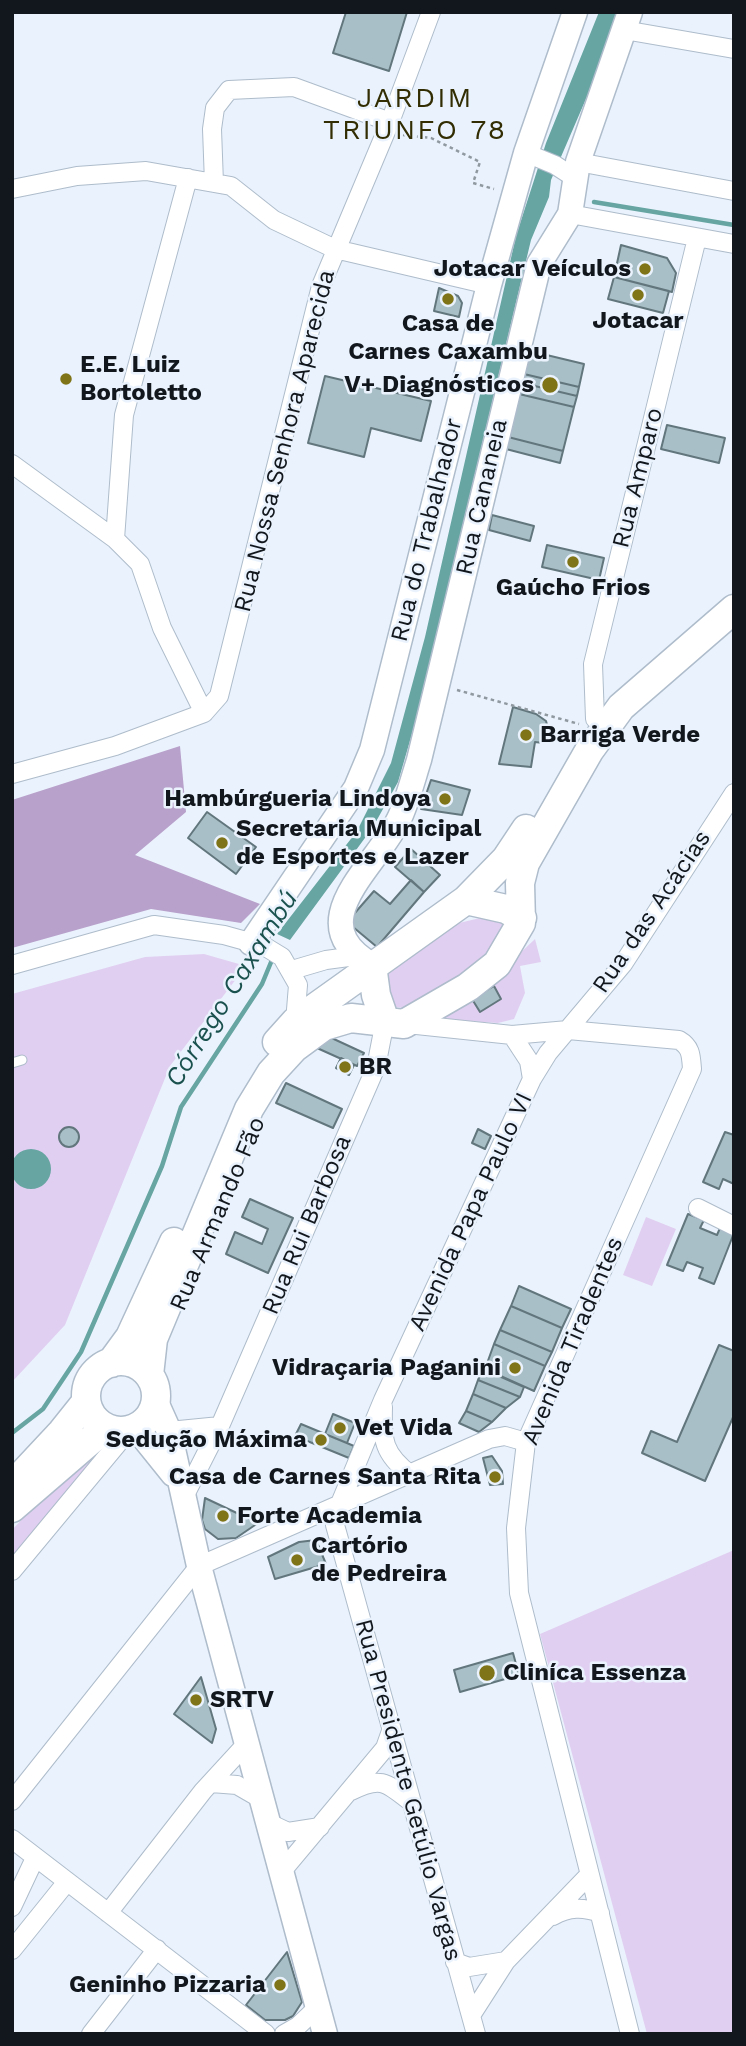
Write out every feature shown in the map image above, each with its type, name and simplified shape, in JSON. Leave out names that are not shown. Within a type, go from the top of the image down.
[{"type":"main road","points":[[12,1485],[86,1402],[93,1375],[111,1363],[130,1337],[236,1105],[258,1065],[295,1035],[364,960],[467,900],[506,859],[592,723],[646,660],[708,605],[734,589]]},
{"type":"main road","points":[[12,1508],[123,1429],[152,1413],[153,1339],[249,1109],[295,1035],[351,1018],[394,1022],[468,987],[497,964],[512,944],[522,918],[520,883],[525,863],[589,751],[621,706],[734,609]]},
{"type":"main road","points":[[467,900],[506,909],[522,918]]},
{"type":"main road","points":[[364,960],[376,995],[394,1022]]},
{"type":"main road","points":[[111,1363],[131,1363],[153,1387]]},
{"type":"main road","points":[[86,1402],[91,1414],[123,1429]]},
{"type":"street","name":"Rua Nossa Senhora Aparecida","points":[[204,713],[219,696],[227,674],[321,286],[388,127],[431,12]]},
{"type":"street","name":"Rua do Trabalhador","points":[[257,944],[356,788],[372,750],[489,285],[526,153],[575,12]]},
{"type":"street","points":[[627,21],[734,49]]},
{"type":"street","name":"Rua Cananeia","points":[[364,960],[340,934],[341,915],[355,885],[400,818],[419,760],[539,264],[570,214],[577,170],[627,21]]},
{"type":"street","points":[[214,183],[212,129],[215,108],[229,90],[294,87],[388,127]]},
{"type":"street","points":[[526,153],[555,165],[577,170],[734,191]]},
{"type":"street","points":[[12,189],[77,176],[132,172],[231,186],[274,220],[335,249],[489,285]]},
{"type":"street","points":[[115,539],[124,415],[188,178]]},
{"type":"street","points":[[570,214],[734,244]]},
{"type":"street","name":"Rua Amparo","points":[[592,723],[593,664],[697,238]]},
{"type":"street","points":[[12,464],[115,539],[140,564],[162,628],[204,713],[115,746],[12,774]]},
{"type":"street","name":"Rua das Acácias","points":[[568,1030],[623,964],[734,793]]},
{"type":"street","points":[[12,965],[154,925],[257,944],[287,963],[298,985],[295,1035]]},
{"type":"street","points":[[287,963],[364,960]]},
{"type":"street","points":[[394,1022],[512,1035],[568,1030]]},
{"type":"street","name":"Rua Rui Barbosa","points":[[181,1491],[220,1426],[394,1022]]},
{"type":"street","name":"Avenida Tiradentes","points":[[568,1030],[679,1040],[688,1045],[692,1069],[526,1442],[516,1528],[519,1593],[630,2034]]},
{"type":"street","name":"Avenida Papa Paulo VI","points":[[339,1506],[383,1400],[532,1079],[548,1053],[568,1030]]},
{"type":"street","points":[[512,1035],[529,1061],[532,1079]]},
{"type":"street","points":[[698,1208],[734,1226]]},
{"type":"street","points":[[153,1387],[169,1431],[199,1566],[271,1824],[325,2034]]},
{"type":"street","name":"Avenida Papa Paulo VI","points":[[383,1400],[385,1447],[394,1463],[411,1475]]},
{"type":"street","points":[[169,1431],[220,1426]]},
{"type":"street","points":[[12,1571],[123,1429],[181,1491]]},
{"type":"street","points":[[12,1801],[199,1566],[489,1439],[505,1436],[526,1442]]},
{"type":"street","name":"Rua Presidente Getúlio Vargas","points":[[339,1506],[335,1525],[477,2034]]},
{"type":"street","points":[[283,1870],[385,1748],[391,1731]]},
{"type":"street","points":[[108,1913],[247,1742]]},
{"type":"street","points":[[351,1790],[369,1782],[387,1782],[411,1802]]},
{"type":"street","points":[[211,1783],[237,1785],[263,1800]]},
{"type":"street","points":[[271,1824],[288,1832],[320,1827]]},
{"type":"street","points":[[12,1839],[66,1883],[157,1949],[243,2027],[266,2034]]},
{"type":"street","points":[[12,1908],[35,1857]]},
{"type":"street","points":[[472,2014],[506,1961],[589,1875]]},
{"type":"street","points":[[12,1950],[66,1883]]},
{"type":"street","points":[[544,1920],[564,1910],[584,1907],[600,1913]]},
{"type":"street","points":[[91,2034],[157,1949]]},
{"type":"street","points":[[455,1962],[469,1967],[506,1961]]},
{"type":"street","points":[[284,2034],[298,2026],[318,2007]]},
{"type":"path","points":[[388,127],[431,138],[480,162],[473,183],[514,195]]},
{"type":"path","points":[[437,685],[592,723]]},
{"type":"shaded area","points":[[599,12],[618,12],[595,78],[551,180],[549,197],[531,240],[416,720],[398,782],[373,827],[290,940],[277,934],[357,831],[391,763],[425,637],[516,236],[546,143]]},
{"type":"shaded area","points":[[180,746],[186,812],[135,855],[260,904],[241,923],[151,909],[12,948],[12,800]]},
{"type":"shaded area","points":[[480,918],[499,919],[507,931],[489,959],[405,1008],[393,1007],[385,984],[388,974],[459,923]]},
{"type":"shaded area","points":[[535,939],[541,962],[520,966],[525,993],[514,1019],[498,1023],[437,1019],[499,973]]},
{"type":"shaded area","points":[[204,954],[246,966],[170,1066],[65,1325],[12,1382],[12,994],[145,957]]},
{"type":"shaded area","points":[[31,1149],[39,1150],[45,1155],[50,1161],[50,1177],[45,1183],[39,1188],[31,1189],[23,1188],[17,1183],[12,1177],[11,1169],[12,1161],[17,1155],[23,1150]]},
{"type":"shaded area","points":[[646,1217],[676,1229],[652,1286],[623,1275]]},
{"type":"shaded area","points":[[116,1438],[12,1562],[12,1530],[80,1457]]},
{"type":"shaded area","points":[[734,1550],[734,2034],[647,2034],[540,1634]]},
{"type":"building","points":[[346,12],[407,12],[389,71],[333,53]]},
{"type":"building","name":"Jotacar Veículos","points":[[621,245],[667,258],[676,273],[672,292],[614,277]]},
{"type":"building","name":"Jotacar","points":[[614,277],[669,291],[663,313],[608,299]]},
{"type":"building","name":"Casa de Carnes Caxambu","points":[[439,288],[458,296],[462,303],[459,317],[434,311]]},
{"type":"building","points":[[530,351],[584,364],[579,387],[524,374]]},
{"type":"building","name":"V+ Diagnósticos","points":[[524,374],[579,387],[577,396],[522,383]]},
{"type":"building","points":[[325,376],[431,401],[421,441],[371,428],[364,457],[308,443]]},
{"type":"building","points":[[522,383],[577,396],[574,407],[519,394]]},
{"type":"building","points":[[519,394],[574,407],[563,451],[508,437]]},
{"type":"building","points":[[667,425],[725,438],[719,463],[661,449]]},
{"type":"building","points":[[508,437],[563,451],[560,463],[506,449]]},
{"type":"building","points":[[492,515],[534,526],[530,541],[489,530]]},
{"type":"building","name":"Gaúcho Frios","points":[[547,545],[604,558],[599,580],[542,567]]},
{"type":"building","name":"Barriga Verde","points":[[513,707],[536,714],[546,721],[548,728],[543,743],[535,742],[531,767],[499,764]]},
{"type":"building","name":"Hambúrgueria Lindoya","points":[[431,780],[470,790],[462,815],[421,809]]},
{"type":"building","name":"Secretaria Municipal de Esportes e Lazer","points":[[207,812],[256,847],[236,874],[188,838]]},
{"type":"building","points":[[411,849],[440,875],[424,892],[395,867]]},
{"type":"building","points":[[411,880],[424,892],[377,947],[347,922],[374,891],[390,904]]},
{"type":"building","points":[[494,986],[501,999],[480,1012],[472,999]]},
{"type":"building","points":[[323,1034],[364,1053],[357,1066],[317,1048]]},
{"type":"building","name":"BR","points":[[341,1058],[354,1065],[349,1075],[336,1068]]},
{"type":"building","points":[[286,1083],[342,1109],[333,1128],[276,1103]]},
{"type":"building","points":[[69,1127],[76,1130],[79,1137],[76,1144],[69,1147],[62,1144],[59,1137],[62,1130]]},
{"type":"building","points":[[478,1129],[491,1136],[485,1149],[472,1143]]},
{"type":"building","points":[[725,1132],[734,1135],[734,1184],[723,1179],[719,1189],[703,1182]]},
{"type":"building","points":[[250,1199],[293,1218],[268,1273],[226,1254],[235,1232],[262,1244],[268,1229],[242,1217]]},
{"type":"building","points":[[688,1214],[704,1220],[700,1228],[717,1235],[720,1228],[734,1233],[714,1284],[699,1278],[703,1268],[687,1262],[683,1271],[667,1265]]},
{"type":"building","points":[[519,1286],[571,1309],[562,1328],[511,1306]]},
{"type":"building","points":[[511,1306],[562,1328],[552,1352],[500,1330]]},
{"type":"building","points":[[500,1330],[552,1352],[545,1366],[494,1344]]},
{"type":"building","name":"Vidraçaria Paganini","points":[[494,1344],[545,1366],[534,1391],[485,1369]]},
{"type":"building","points":[[719,1345],[734,1351],[734,1415],[705,1481],[642,1453],[651,1431],[677,1442]]},
{"type":"building","points":[[483,1369],[524,1387],[520,1397],[478,1380]]},
{"type":"building","points":[[478,1380],[520,1397],[506,1408],[473,1394]]},
{"type":"building","points":[[473,1394],[506,1408],[492,1422],[466,1411]]},
{"type":"building","points":[[466,1411],[492,1422],[479,1432],[459,1423]]},
{"type":"building","name":"Vet Vida","points":[[333,1414],[355,1423],[347,1443],[325,1434]]},
{"type":"building","name":"Sedução Máxima","points":[[301,1424],[354,1446],[349,1458],[295,1436]]},
{"type":"building","name":"Casa de Carnes Santa Rita","points":[[492,1456],[502,1471],[503,1484],[490,1485],[483,1458]]},
{"type":"building","name":"Forte Academia","points":[[205,1498],[258,1523],[236,1538],[218,1539],[205,1529],[202,1520]]},
{"type":"building","name":"Cartório de Pedreira","points":[[316,1540],[326,1564],[275,1579],[268,1557],[299,1542]]},
{"type":"building","name":"Cliníca Essenza","points":[[513,1653],[519,1675],[460,1692],[454,1670]]},
{"type":"building","name":"SRTV","points":[[201,1677],[216,1729],[212,1743],[174,1714]]},
{"type":"building","name":"Geninho Pizzaria","points":[[287,1952],[302,2002],[293,2016],[285,2020],[265,2020],[246,2005]]},
{"type":"waterway","points":[[594,202],[734,225]]},
{"type":"waterway","name":"Córrego Caxambú","points":[[12,1433],[43,1409],[81,1352],[162,1166],[181,1107],[262,984],[274,955]]},
{"type":"place","name":"Jotacar Veículos","points":[[645,269]]},
{"type":"place","name":"Jotacar","points":[[638,295]]},
{"type":"place","name":"Casa de Carnes Caxambu","points":[[448,299]]},
{"type":"place","name":"E.E. Luiz Bortoletto","points":[[66,379]]},
{"type":"place","name":"V+ Diagnósticos","points":[[550,385]]},
{"type":"place","name":"Gaúcho Frios","points":[[573,562]]},
{"type":"place","name":"Barriga Verde","points":[[526,735]]},
{"type":"place","name":"Hambúrgueria Lindoya","points":[[445,799]]},
{"type":"place","name":"Secretaria Municipal de Esportes e Lazer","points":[[222,843]]},
{"type":"place","name":"BR","points":[[345,1067]]},
{"type":"place","name":"Vidraçaria Paganini","points":[[515,1368]]},
{"type":"place","name":"Vet Vida","points":[[340,1428]]},
{"type":"place","name":"Sedução Máxima","points":[[321,1440]]},
{"type":"place","name":"Casa de Carnes Santa Rita","points":[[495,1477]]},
{"type":"place","name":"Forte Academia","points":[[223,1516]]},
{"type":"place","name":"Cartório de Pedreira","points":[[297,1560]]},
{"type":"place","name":"Cliníca Essenza","points":[[487,1673]]},
{"type":"place","name":"SRTV","points":[[196,1700]]},
{"type":"place","name":"Geninho Pizzaria","points":[[280,1985]]},
{"type":"district","name":"JARDIM TRIUNFO 78","points":[[415,115]]}]
